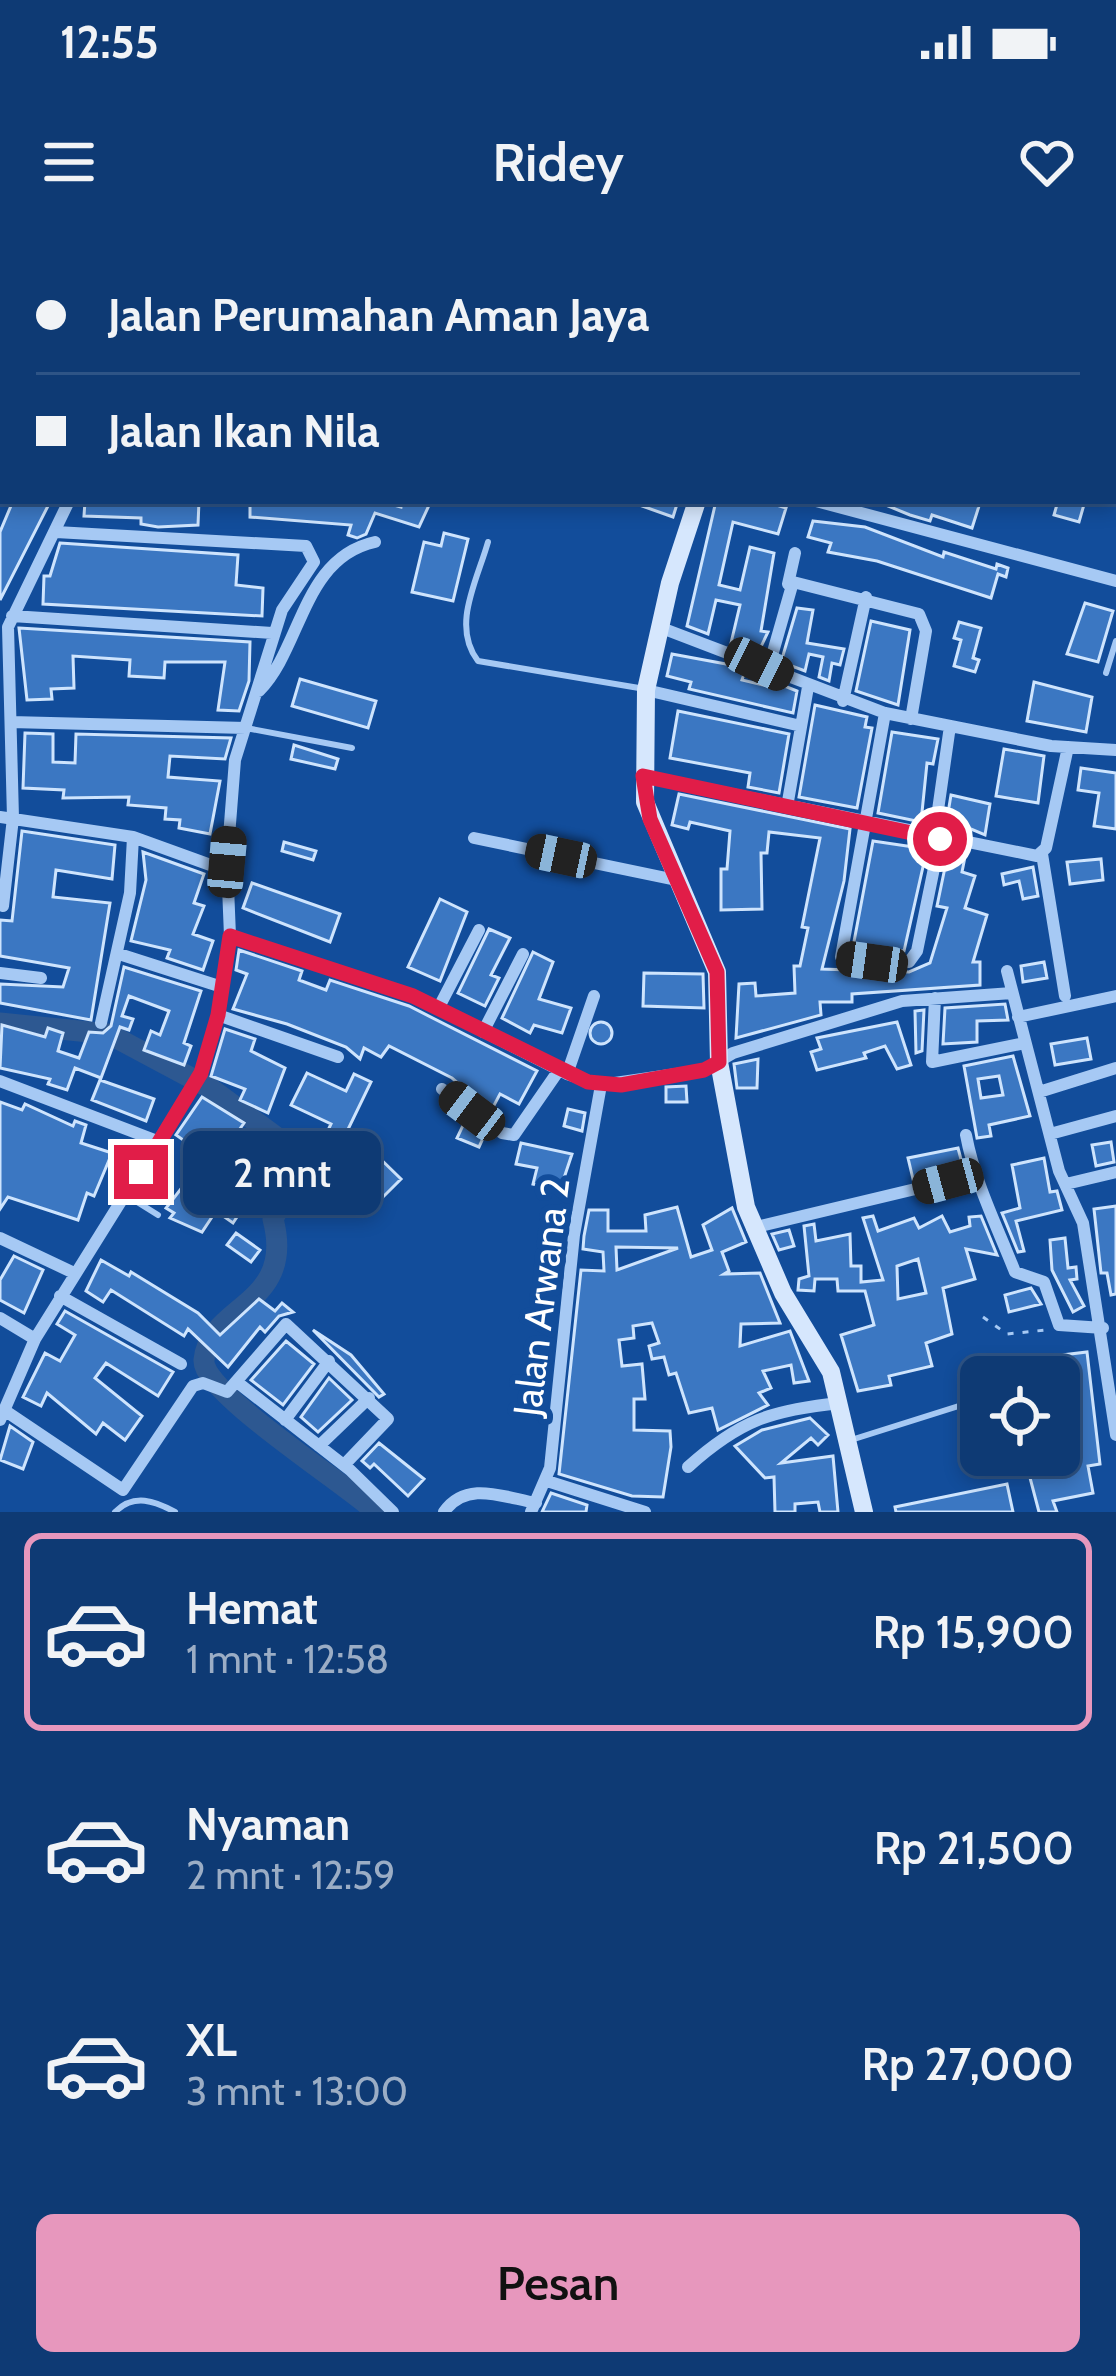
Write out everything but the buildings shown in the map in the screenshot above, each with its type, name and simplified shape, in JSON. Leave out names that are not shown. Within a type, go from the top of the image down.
[{"type":"main road","points":[[696,504],[659,627],[646,690],[643,776],[650,819],[717,972],[719,1062],[735,1165],[752,1228],[783,1293],[814,1337],[842,1403],[864,1512]]},
{"type":"street","points":[[3,906],[11,722],[5,679],[7,640],[12,616],[68,504]]},
{"type":"street","points":[[826,504],[1116,580]]},
{"type":"street","points":[[56,532],[310,549],[314,563],[287,599],[272,633],[236,760],[227,871],[230,936],[218,1015],[201,1073],[60,1296],[35,1339],[2,1415],[123,1490],[193,1386],[207,1384],[223,1393],[286,1324],[388,1419],[344,1466]]},
{"type":"street","points":[[258,692],[276,669],[308,598],[352,551],[375,542]]},
{"type":"street","points":[[759,664],[771,659],[795,554]]},
{"type":"street","points":[[788,584],[866,597],[926,620],[911,719]]},
{"type":"street","points":[[843,701],[866,597]]},
{"type":"street","points":[[12,616],[272,633]]},
{"type":"street","points":[[659,627],[843,701],[885,713],[1068,747],[1116,750]]},
{"type":"street","points":[[788,807],[808,687]]},
{"type":"street","points":[[646,690],[801,726]]},
{"type":"street","points":[[885,713],[839,951],[844,958],[901,966],[912,959],[937,838],[950,726]]},
{"type":"street","points":[[11,722],[246,728]]},
{"type":"street","points":[[1065,996],[1042,854],[1068,747]]},
{"type":"street","points":[[643,776],[937,838],[1042,854]]},
{"type":"street","points":[[6,818],[133,837],[227,871]]},
{"type":"street","points":[[101,1023],[119,954],[133,837]]},
{"type":"street","points":[[474,838],[676,880]]},
{"type":"street","points":[[438,1009],[479,930]]},
{"type":"street","points":[[230,936],[438,1009],[563,1072],[601,1085],[704,1070],[887,1005],[1012,993]]},
{"type":"street","points":[[119,954],[222,987]]},
{"type":"street","points":[[482,1032],[523,954]]},
{"type":"street","points":[[1007,971],[1050,1134],[1083,1223],[1116,1435]]},
{"type":"street","points":[[0,973],[41,978]]},
{"type":"street","points":[[442,1089],[502,1133],[514,1135],[563,1072],[594,996]]},
{"type":"street","points":[[1018,1017],[1116,996]]},
{"type":"street","points":[[935,998],[932,1062],[1025,1043]]},
{"type":"street","points":[[218,1015],[338,1057]]},
{"type":"street","points":[[1039,1092],[1116,1068]]},
{"type":"street","points":[[0,1081],[160,1142]]},
{"type":"street","name":"Jalan Arwana 2","points":[[534,1508],[547,1481],[574,1235],[601,1085]]},
{"type":"street","points":[[1050,1134],[1116,1116]]},
{"type":"street","points":[[966,1135],[974,1174],[998,1218],[1015,1272],[1044,1282],[1059,1325],[1102,1328]]},
{"type":"street","points":[[1066,1184],[1116,1172]]},
{"type":"street","points":[[752,1228],[974,1174]]},
{"type":"street","points":[[0,1238],[74,1274]]},
{"type":"street","points":[[60,1296],[181,1364]]},
{"type":"street","points":[[0,1318],[35,1339]]},
{"type":"street","points":[[285,1420],[329,1361]]},
{"type":"street","points":[[235,1384],[344,1466],[393,1512]]},
{"type":"street","points":[[319,1446],[369,1398]]},
{"type":"street","points":[[688,1467],[710,1447],[775,1409],[842,1403]]},
{"type":"street","points":[[547,1481],[645,1512]]},
{"type":"street","points":[[444,1512],[456,1496],[469,1492],[534,1508]]},
{"type":"lane","points":[[488,542],[464,623],[465,645],[478,661],[646,690]]},
{"type":"lane","points":[[1106,673],[1116,641]]},
{"type":"lane","points":[[246,728],[352,748]]},
{"type":"lane","points":[[126,1196],[158,1215]]},
{"type":"lane","points":[[851,1440],[960,1406]]},
{"type":"lane","points":[[116,1512],[123,1504],[145,1500],[175,1512]]},
{"type":"path","points":[[983,1317],[1007,1334],[1059,1325]]},
{"type":"waterway","points":[[0,1023],[109,1034],[210,1088],[298,1153],[298,1174],[273,1219],[277,1248],[273,1270],[263,1287],[209,1341],[204,1360],[209,1375],[250,1415],[376,1512]]},
{"type":"route","points":[[141,1172],[201,1073],[218,1015],[230,936],[413,996],[559,1070],[588,1082],[621,1085],[704,1070],[719,1062],[717,972],[650,819],[643,776],[940,839]]}]
